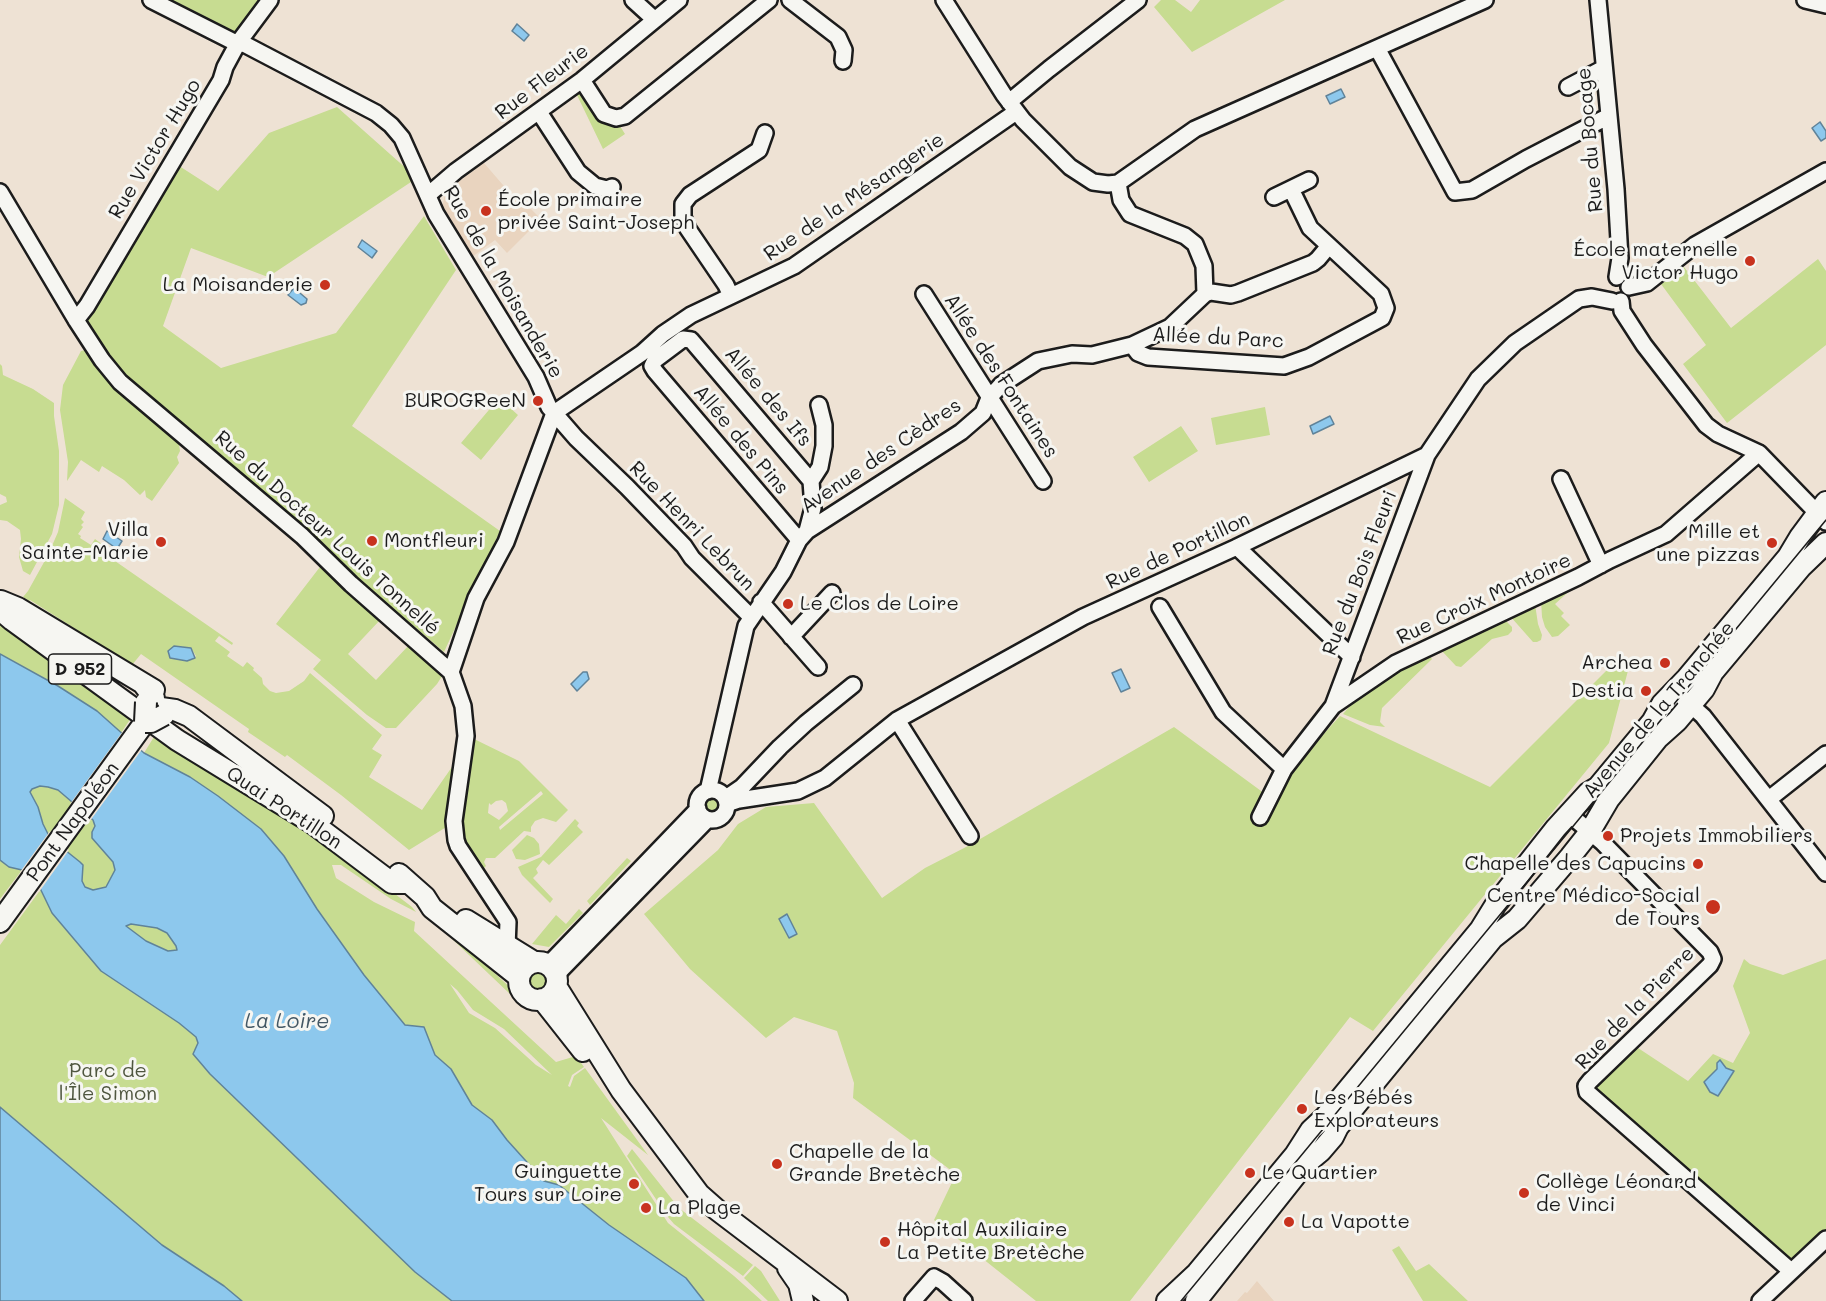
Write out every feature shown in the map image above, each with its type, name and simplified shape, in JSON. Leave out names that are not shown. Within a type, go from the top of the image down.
[{"type":"main road","name":"Avenue de la Tranchée","points":[[1167,1301],[1197,1273],[1288,1164],[1311,1131],[1326,1116],[1472,939],[1504,893],[1556,828],[1588,794],[1598,788],[1652,722],[1662,704],[1675,693],[1823,513]]},
{"type":"main road","name":"Avenue de la Tranchée","points":[[1196,1301],[1303,1166],[1321,1151],[1338,1127],[1493,938],[1517,919],[1589,833],[1609,799],[1658,738],[1677,721],[1704,689],[1713,672],[1801,567],[1826,543]]},
{"type":"main road","points":[[0,602],[137,687],[154,708],[222,734],[230,746]]},
{"type":"main road","name":"D 952","points":[[0,610],[12,620],[154,708]]},
{"type":"main road","points":[[154,708],[175,710],[189,716],[230,746],[400,875],[429,903],[519,978]]},
{"type":"main road","name":"Quai Portillon","points":[[154,708],[392,883],[407,883]]},
{"type":"main road","name":"Pont Napoléon","points":[[0,922],[154,708]]},
{"type":"main road","points":[[429,903],[440,902],[507,947],[547,978],[591,1062],[621,1090],[699,1194],[837,1301]]},
{"type":"main road","points":[[524,968],[547,978],[536,999],[525,994],[521,989],[519,978],[524,968]]},
{"type":"main road","points":[[783,1261],[800,1284],[802,1301]]},
{"type":"main road","points":[[807,1279],[809,1301]]},
{"type":"street","name":"Rue de la Moisanderie","points":[[151,0],[376,113],[402,138],[436,214],[536,377],[554,413]]},
{"type":"street","name":"Rue Victor Hugo","points":[[76,320],[87,306],[215,90],[238,43],[270,0]]},
{"type":"street","points":[[633,0],[655,20]]},
{"type":"street","name":"Rue Fleurie","points":[[428,195],[456,171],[582,80],[679,0]]},
{"type":"street","points":[[582,80],[603,114],[616,118],[625,116],[769,0]]},
{"type":"street","points":[[790,0],[838,37],[844,50],[843,61]]},
{"type":"street","points":[[944,0],[1013,107],[1035,134],[1070,167],[1093,182],[1118,183],[1195,129],[1485,0]]},
{"type":"street","name":"Rue de la Mésangerie","points":[[554,413],[642,353],[684,320],[794,266],[1013,107],[1049,69],[1138,0]]},
{"type":"street","name":"Rue du Bocage","points":[[1598,0],[1623,282]]},
{"type":"street","points":[[1804,0],[1826,4]]},
{"type":"street","points":[[1377,48],[1455,192],[1472,190],[1609,116]]},
{"type":"street","points":[[1568,87],[1604,68]]},
{"type":"street","points":[[539,112],[578,172],[595,186],[607,189],[612,187]]},
{"type":"street","points":[[731,296],[688,229],[683,217],[683,204],[690,195],[759,150],[765,133]]},
{"type":"street","points":[[1823,513],[1759,453],[1718,434],[1706,425],[1644,345],[1616,301],[1606,294],[1605,287],[1609,280],[1647,283],[1695,245],[1826,171]]},
{"type":"street","points":[[1274,197],[1309,180]]},
{"type":"street","points":[[1118,183],[1120,200],[1130,214],[1185,236],[1195,244],[1204,266],[1205,294],[1211,292],[1230,295],[1238,293],[1313,263],[1328,247]]},
{"type":"street","name":"Allée du Parc","points":[[1132,345],[1138,353],[1148,357],[1284,366],[1309,357],[1382,318],[1386,309],[1381,294],[1310,228],[1291,189]]},
{"type":"street","name":"Rue du Docteur Louis Tonnellé","points":[[0,192],[76,320],[102,360],[120,382],[302,536],[351,584],[451,672],[463,706],[466,736],[454,821],[456,840],[508,922],[507,947]]},
{"type":"street","points":[[1427,455],[1478,378],[1515,342],[1579,299],[1592,297],[1616,301],[1628,296],[1623,282]]},
{"type":"street","name":"Allée des Fontaines","points":[[924,294],[1043,481]]},
{"type":"street","name":"Avenue des Cèdres","points":[[751,617],[792,558],[803,536],[961,432],[983,413],[989,398],[1011,377],[1042,359],[1072,354],[1092,355],[1132,345],[1170,327],[1205,294]]},
{"type":"street","name":"Allée des Ifs","points":[[652,366],[655,360],[683,339],[692,340],[811,481]]},
{"type":"street","name":"Allée des Pins","points":[[652,366],[803,536]]},
{"type":"street","points":[[803,536],[813,508],[811,481],[820,467],[824,446],[824,425],[819,405]]},
{"type":"street","points":[[451,672],[476,598],[507,542],[554,413]]},
{"type":"street","name":"Rue Henri Lebrun","points":[[554,413],[751,617],[746,626],[708,791]]},
{"type":"street","name":"Rue Croix Montoire","points":[[1260,817],[1284,769],[1333,706],[1396,663],[1666,534],[1759,453]]},
{"type":"street","name":"Rue de Portillon","points":[[727,801],[798,791],[807,787],[839,768],[897,720],[1083,618],[1427,455]]},
{"type":"street","name":"Rue du Bois Fleuri","points":[[1333,706],[1427,455]]},
{"type":"street","points":[[1561,479],[1601,565]]},
{"type":"street","points":[[1237,547],[1352,657]]},
{"type":"street","points":[[791,637],[832,593]]},
{"type":"street","points":[[761,602],[818,667]]},
{"type":"street","points":[[1160,607],[1223,712],[1284,769]]},
{"type":"street","points":[[702,814],[712,820],[721,818],[725,814],[727,801],[797,731],[853,685]]},
{"type":"street","points":[[1675,693],[1703,716],[1826,873]]},
{"type":"street","points":[[897,720],[970,836]]},
{"type":"street","points":[[1769,799],[1826,754]]},
{"type":"street","points":[[547,978],[702,814],[700,796],[708,791],[716,790],[727,801]]},
{"type":"street","name":"Rue de la Pierre","points":[[1569,814],[1602,842],[1710,951],[1713,959],[1705,970],[1590,1081],[1586,1086],[1587,1092],[1791,1271]]},
{"type":"street","points":[[1760,1301],[1826,1239]]},
{"type":"street","points":[[913,1301],[933,1277],[943,1282],[964,1301]]},
{"type":"shaded area","name":"École primaire privée Saint-Joseph","points":[[484,163],[522,207],[526,204],[541,219],[507,253],[495,240],[468,260],[437,208],[443,204],[445,192]]},
{"type":"shaded area","points":[[1257,1281],[1274,1301],[1237,1301],[1245,1292],[1247,1293]]},
{"type":"green space","points":[[165,0],[265,0],[238,37]]},
{"type":"green space","points":[[1161,0],[1175,0],[1191,12],[1200,0],[1285,0],[1192,52],[1154,7]]},
{"type":"green space","points":[[581,92],[597,116],[618,123],[625,134],[603,149],[576,93]]},
{"type":"green space","points":[[337,107],[417,178],[268,277],[191,248],[163,326],[221,368],[336,333],[424,216],[456,270],[352,426],[500,531],[444,652],[124,379],[83,318],[173,162],[218,191],[269,133]]},
{"type":"green space","points":[[1818,259],[1826,271],[1826,345],[1727,423],[1683,364],[1706,345],[1661,284],[1684,267],[1731,328]]},
{"type":"green space","points":[[86,350],[116,386],[175,435],[172,438],[179,444],[180,451],[177,457],[179,463],[152,501],[146,497],[145,490],[140,495],[124,480],[102,466],[99,472],[81,460],[67,481],[68,462],[60,410],[63,385],[81,351]]},
{"type":"green space","points":[[0,364],[3,375],[33,389],[54,403],[59,451],[59,505],[52,534],[30,575],[23,571],[19,557],[20,530],[7,521],[0,520],[0,505],[7,502],[6,497],[0,494]]},
{"type":"green space","points":[[499,398],[518,415],[481,460],[461,443]]},
{"type":"green space","points":[[1265,407],[1270,435],[1216,445],[1211,418]]},
{"type":"green space","points":[[1181,426],[1198,451],[1149,482],[1133,457]]},
{"type":"green space","points":[[65,498],[85,512],[81,519],[84,522],[81,525],[83,527],[78,534],[80,538],[91,545],[95,539],[118,556],[115,561],[233,643],[232,645],[219,636],[215,641],[230,652],[227,656],[243,667],[247,662],[254,668],[253,670],[262,678],[263,684],[270,691],[276,693],[289,691],[304,681],[310,673],[382,735],[372,749],[382,755],[369,777],[422,810],[454,764],[446,815],[448,826],[409,850],[287,755],[285,757],[248,732],[249,729],[141,654],[132,665],[23,597],[48,555],[58,532]],"holes":[[[177,646],[191,648],[196,656],[192,660],[170,658],[168,654]]]},
{"type":"green space","points":[[323,563],[381,619],[348,654],[376,680],[410,644],[444,673],[437,684],[396,728],[386,728],[367,715],[313,669],[321,660],[276,624]]},
{"type":"green space","points":[[1573,586],[1555,604],[1564,613],[1561,616],[1570,625],[1558,636],[1552,637],[1542,617],[1541,600]]},
{"type":"green space","points":[[1535,604],[1542,635],[1541,640],[1533,642],[1510,616]]},
{"type":"green space","points":[[1504,619],[1512,627],[1512,631],[1508,635],[1492,639],[1461,667],[1456,666],[1441,650],[1441,648]]},
{"type":"green space","name":"Parc de l'Île Simon","points":[[0,623],[31,642],[133,715],[121,733],[112,724],[93,820],[95,826],[151,757],[144,753],[157,732],[348,858],[416,912],[391,899],[341,865],[332,865],[336,878],[374,902],[415,922],[414,931],[556,1062],[576,1056],[584,1067],[572,1075],[568,1086],[570,1087],[574,1076],[585,1068],[648,1155],[601,1118],[668,1223],[762,1301],[242,1301],[224,1286],[0,1301],[0,945],[41,889],[52,913],[101,971],[150,1003],[47,889],[22,870],[0,899],[0,860],[9,867],[0,855]],"holes":[[[450,984],[473,1010],[504,1029],[552,1075],[536,1065],[495,1028],[469,1013]],[[194,1050],[258,1120],[210,1074],[193,1054]]]},
{"type":"green space","points":[[1428,654],[1432,659],[1382,708],[1380,722],[1385,727],[1370,725],[1343,714],[1386,676]]},
{"type":"green space","points":[[1621,656],[1630,663],[1609,743],[1373,1031],[1350,1017],[1130,1301],[1036,1301],[934,1220],[956,1174],[853,1098],[854,1083],[837,1031],[794,1017],[766,1038],[690,969],[644,914],[718,850],[738,824],[766,807],[814,803],[882,898],[925,868],[968,846],[1174,727],[1272,799],[1301,759],[1340,716],[1490,787]]},
{"type":"green space","points":[[470,737],[519,761],[568,810],[556,822],[543,818],[535,821],[531,832],[524,831],[495,858],[486,858],[484,862],[486,866],[478,874],[451,820]],"holes":[[[541,791],[543,794],[500,830],[499,827]],[[502,800],[506,803],[508,811],[499,820],[488,813],[489,803],[491,805]]]},
{"type":"green space","points":[[712,795],[719,798],[722,805],[719,812],[712,815],[705,812],[702,805],[705,798]]},
{"type":"green space","points":[[575,819],[579,823],[577,826],[583,832],[549,865],[543,860],[536,869],[538,873],[533,878],[553,899],[550,903],[522,875],[518,867],[541,857]]},
{"type":"green space","points":[[527,835],[539,844],[540,854],[525,860],[516,859],[512,850]]},
{"type":"green space","points":[[627,858],[631,861],[590,905],[587,901]]},
{"type":"green space","points":[[579,909],[583,913],[549,947],[532,944],[556,915],[566,924]]},
{"type":"green space","points":[[451,933],[514,991],[511,995],[449,936]]},
{"type":"green space","points":[[1744,959],[1750,964],[1783,975],[1826,959],[1826,1229],[1797,1259],[1786,1262],[1593,1092],[1594,1087],[1635,1046],[1688,1081],[1713,1054],[1733,1063],[1750,1033],[1733,986]]},
{"type":"green space","points":[[537,971],[544,974],[547,981],[544,988],[537,991],[530,988],[527,981],[530,974]]},
{"type":"green space","points":[[632,1149],[679,1208],[753,1265],[743,1276],[674,1224],[627,1156]]},
{"type":"green space","points":[[1399,1246],[1416,1271],[1429,1264],[1468,1301],[1423,1301],[1392,1250]]},
{"type":"green space","points":[[755,1266],[761,1271],[780,1301],[768,1301],[744,1278]]},
{"type":"water","points":[[517,24],[529,35],[524,41],[512,31]]},
{"type":"water","points":[[1341,89],[1345,97],[1330,104],[1326,96]]},
{"type":"water","points":[[1820,122],[1826,131],[1826,138],[1821,141],[1812,128]]},
{"type":"water","points":[[362,240],[377,251],[372,258],[358,247]]},
{"type":"water","points":[[294,288],[307,299],[306,303],[301,305],[288,295]]},
{"type":"water","points":[[1330,416],[1334,424],[1313,434],[1310,426]]},
{"type":"water","points":[[107,531],[122,541],[117,549],[103,539]]},
{"type":"water","points":[[174,646],[191,648],[195,658],[187,661],[170,658],[168,651]]},
{"type":"water","name":"La Loire","points":[[0,654],[97,711],[144,753],[190,777],[261,829],[284,856],[317,909],[364,975],[405,1025],[424,1027],[435,1055],[451,1069],[472,1105],[492,1120],[544,1181],[559,1185],[609,1225],[686,1278],[704,1301],[452,1301],[415,1272],[210,1074],[193,1054],[198,1043],[196,1037],[101,971],[52,913],[38,884],[22,870],[9,867],[0,860]],"holes":[[[40,786],[58,790],[93,820],[95,826],[92,838],[113,862],[115,870],[106,887],[93,890],[85,887],[82,881],[83,865],[50,838],[30,792]],[[131,924],[157,928],[167,933],[177,950],[168,951],[146,941],[126,926]]]},
{"type":"water","points":[[1121,669],[1130,688],[1121,692],[1112,673]]},
{"type":"water","points":[[583,672],[587,672],[589,679],[577,691],[571,684]]},
{"type":"water","points":[[787,914],[797,934],[789,938],[779,919]]},
{"type":"water","points":[[1720,1060],[1726,1068],[1734,1071],[1718,1096],[1710,1092],[1704,1082],[1717,1069],[1717,1063]]},
{"type":"water","points":[[0,1107],[162,1245],[224,1286],[242,1301],[0,1301]]},
{"type":"pier","points":[[123,731],[143,748],[90,821],[70,804]]},
{"type":"pier","points":[[50,831],[52,836],[69,850],[39,892],[36,886],[20,872]]},
{"type":"tram line","points":[[1181,1301],[1826,520]]},
{"type":"place","name":"École primaire privée Saint-Joseph","points":[[486,211]]},
{"type":"place","name":"École maternelle Victor Hugo","points":[[1750,261]]},
{"type":"place","name":"La Moisanderie","points":[[325,285]]},
{"type":"place","name":"BUROGReeN","points":[[538,401]]},
{"type":"place","name":"Montfleuri","points":[[372,541]]},
{"type":"place","name":"Villa Sainte-Marie","points":[[161,542]]},
{"type":"place","name":"Mille et une pizzas","points":[[1772,543]]},
{"type":"place","name":"Le Clos de Loire","points":[[788,604]]},
{"type":"place","name":"Archea","points":[[1665,663]]},
{"type":"place","name":"Destia","points":[[1646,691]]},
{"type":"place","name":"Projets Immobiliers","points":[[1608,836]]},
{"type":"place","name":"Chapelle des Capucins","points":[[1698,864]]},
{"type":"place","name":"Centre Médico-Social de Tours","points":[[1713,907]]},
{"type":"place","name":"Les Bébés Explorateurs","points":[[1302,1109]]},
{"type":"place","name":"Chapelle de la Grande Bretèche","points":[[777,1164]]},
{"type":"place","name":"Le Quartier","points":[[1250,1173]]},
{"type":"place","name":"Guinguette Tours sur Loire","points":[[634,1184]]},
{"type":"place","name":"Collège Léonard de Vinci","points":[[1524,1193]]},
{"type":"place","name":"La Plage","points":[[646,1208]]},
{"type":"place","name":"La Vapotte","points":[[1289,1222]]},
{"type":"place","name":"Hôpital Auxiliaire La Petite Bretèche","points":[[885,1242]]}]
